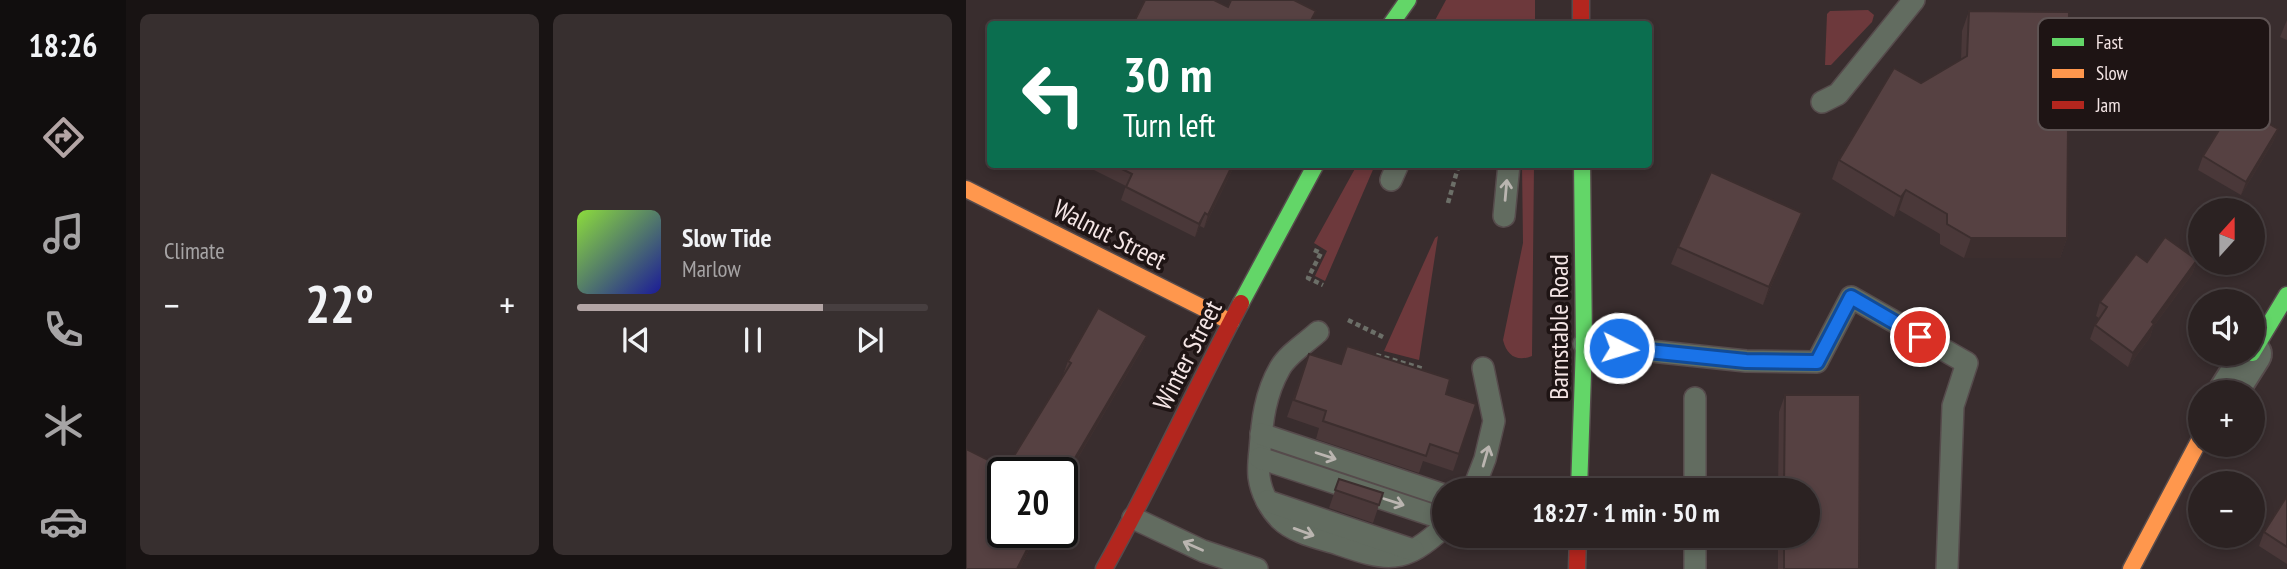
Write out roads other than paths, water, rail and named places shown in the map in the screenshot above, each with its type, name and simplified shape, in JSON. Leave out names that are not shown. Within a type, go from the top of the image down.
[{"type":"street","points":[[1581,0],[1581,21]]},
{"type":"street","points":[[1393,21],[1403,3]]},
{"type":"street","name":"Winter Street","points":[[1104,569],[1314,168]]},
{"type":"street","name":"Barnstable Road","points":[[1579,478],[1584,344],[1582,168]]},
{"type":"street","name":"Walnut Street","points":[[966,189],[1231,322]]},
{"type":"street","points":[[2265,331],[2287,295]]},
{"type":"street","points":[[2131,569],[2190,457]]},
{"type":"street","points":[[1577,569],[1578,548]]},
{"type":"lane","points":[[1822,102],[1839,94],[1914,0]]},
{"type":"lane","points":[[1504,216],[1508,168]]},
{"type":"lane","points":[[1584,344],[1746,361],[1817,362],[1851,297],[1967,363],[1953,406],[1947,569]]},
{"type":"lane","points":[[1318,332],[1281,366],[1268,392],[1258,474],[1267,501],[1281,520],[1295,530],[1364,553],[1389,558],[1413,550],[1432,536]]},
{"type":"lane","points":[[1478,478],[1494,421],[1483,368]]},
{"type":"lane","points":[[1695,398],[1695,478]]},
{"type":"lane","points":[[1261,435],[1432,491]]},
{"type":"lane","points":[[1259,458],[1432,515]]},
{"type":"lane","points":[[1133,518],[1203,551],[1257,569]]},
{"type":"lane","points":[[1695,548],[1695,569]]}]
